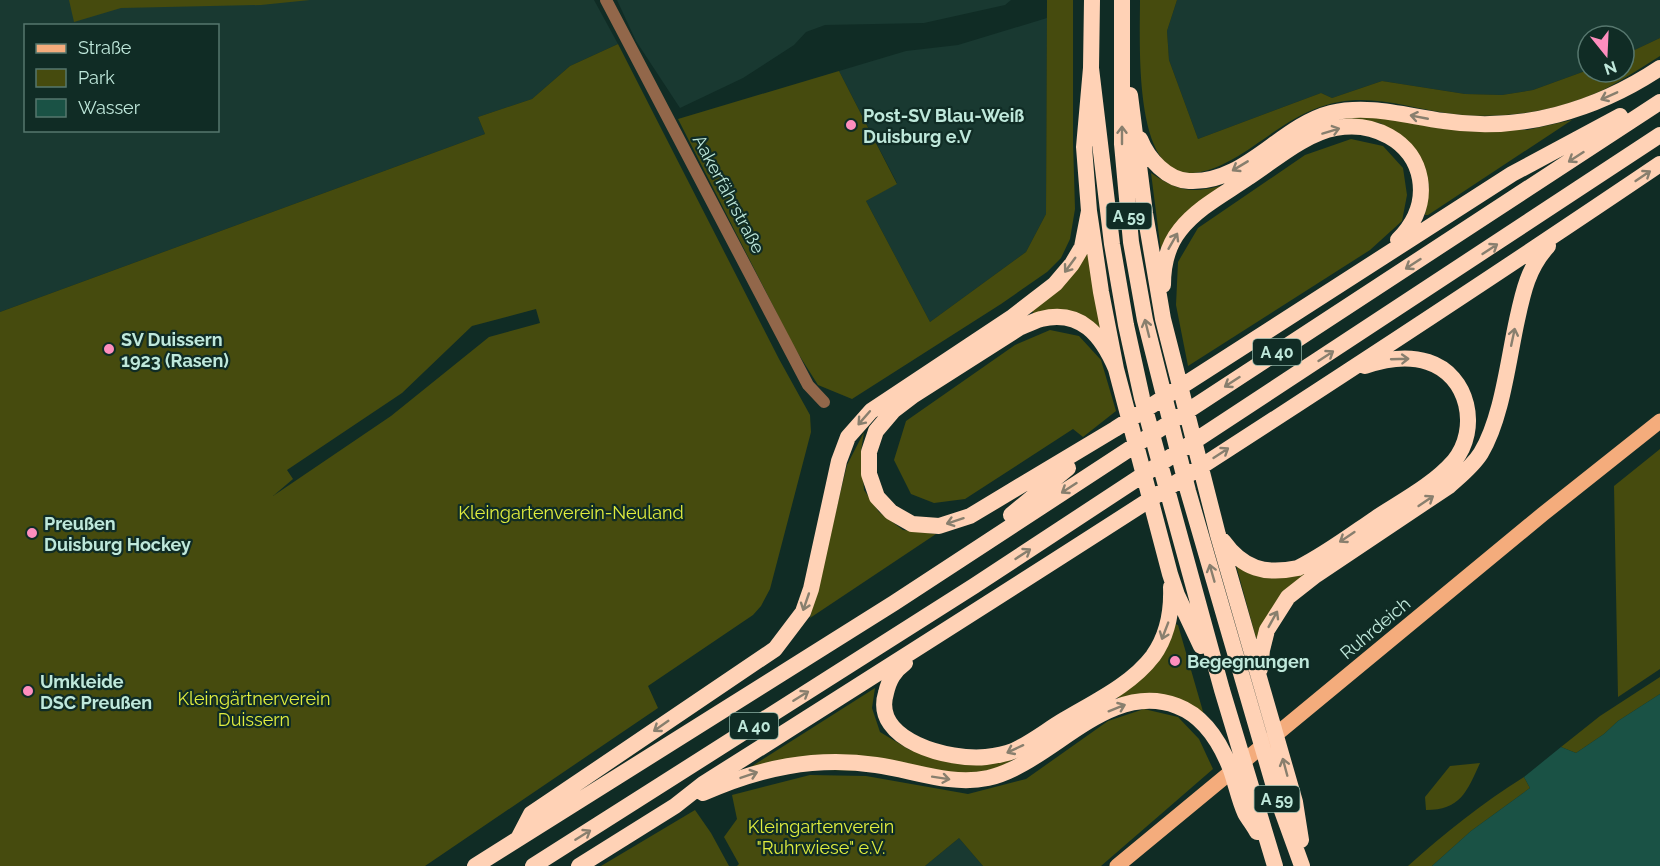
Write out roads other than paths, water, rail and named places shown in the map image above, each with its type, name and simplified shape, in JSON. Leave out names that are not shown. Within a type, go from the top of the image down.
[{"type":"highway","name":"A 59","points":[[1092,0],[1091,68],[1112,244],[1126,325],[1142,398],[1222,690],[1232,751],[1273,860]]},
{"type":"highway","name":"A 59","points":[[1122,0],[1122,144],[1131,242],[1145,320],[1188,491],[1257,730],[1277,797],[1303,866]]},
{"type":"highway","points":[[1123,44],[1145,213],[1163,319],[1218,535],[1295,802],[1303,866]]},
{"type":"highway","points":[[1091,68],[1084,147],[1089,211],[1101,292],[1116,369],[1170,574],[1222,690]]},
{"type":"highway","points":[[1135,124],[1143,146],[1161,170],[1172,177],[1187,181],[1207,181],[1228,173],[1314,118],[1349,109],[1368,109],[1445,122],[1483,124],[1521,122],[1562,114],[1592,104],[1634,85],[1660,68]]},
{"type":"highway","points":[[1116,369],[1097,334],[1082,323],[1064,318],[1042,318],[1019,328],[893,411],[876,431],[869,452],[869,474],[877,497],[891,512],[912,524],[939,526],[970,516],[1115,429],[1512,174],[1631,111],[1660,101]]},
{"type":"highway","name":"A 40","points":[[474,866],[894,603],[1660,101]]},
{"type":"highway","points":[[1163,319],[1163,274],[1168,249],[1180,230],[1200,210],[1296,146],[1335,128],[1373,129],[1390,136],[1412,160],[1418,173],[1421,197],[1412,224],[1377,259]]},
{"type":"highway","name":"A 40","points":[[533,866],[974,586],[1660,135]]},
{"type":"highway","points":[[579,866],[1344,373],[1660,164]]},
{"type":"highway","points":[[519,838],[531,814],[775,649],[803,612],[811,589],[839,461],[848,437],[871,411],[1011,318],[1055,284],[1072,264],[1082,247],[1089,211]]},
{"type":"highway","points":[[1260,676],[1262,650],[1267,630],[1288,597],[1316,575],[1449,486],[1467,471],[1480,454],[1490,433],[1501,398],[1525,284],[1536,258],[1560,232]]},
{"type":"highway","points":[[1218,535],[1231,553],[1251,566],[1273,572],[1298,568],[1429,483],[1455,459],[1462,447],[1468,417],[1461,390],[1453,378],[1442,369],[1430,362],[1402,358],[1380,361],[1344,373]]},
{"type":"highway","points":[[894,603],[994,529],[1115,429]]},
{"type":"highway","points":[[960,622],[896,670],[884,700],[885,714],[894,731],[910,741],[931,748],[970,757],[986,757],[1011,752],[1114,689],[1144,666],[1154,655],[1169,623],[1172,603],[1170,574]]},
{"type":"highway","points":[[675,806],[754,773],[814,762],[876,765],[961,781],[988,778],[1016,766],[1098,716],[1121,705],[1148,700],[1163,702],[1189,712],[1232,751]]},
{"type":"main road","name":"Ruhrdeich","points":[[1117,866],[1543,514],[1660,421]]},
{"type":"street","name":"Aakerfährstraße","points":[[606,0],[808,385],[824,402]]},
{"type":"water","points":[[1660,694],[1660,866],[1432,866],[1471,831],[1530,788],[1524,777],[1561,747],[1576,753],[1604,734],[1618,721]]},
{"type":"place","name":"Post-SV Blau-Weiß Duisburg e.V","points":[[851,125]]},
{"type":"place","name":"SV Duissern 1923 (Rasen)","points":[[109,349]]},
{"type":"place","name":"Preußen Duisburg Hockey","points":[[32,533]]},
{"type":"place","name":"Begegnungen","points":[[1175,661]]},
{"type":"place","name":"Umkleide DSC Preußen","points":[[28,691]]},
{"type":"park label","name":"Kleingartenverein-Neuland","points":[[571,512]]},
{"type":"park label","name":"Kleingärtnerverein Duissern","points":[[254,708]]},
{"type":"park label","name":"Kleingartenverein \"Ruhrwiese\" e.V.","points":[[821,836]]}]
